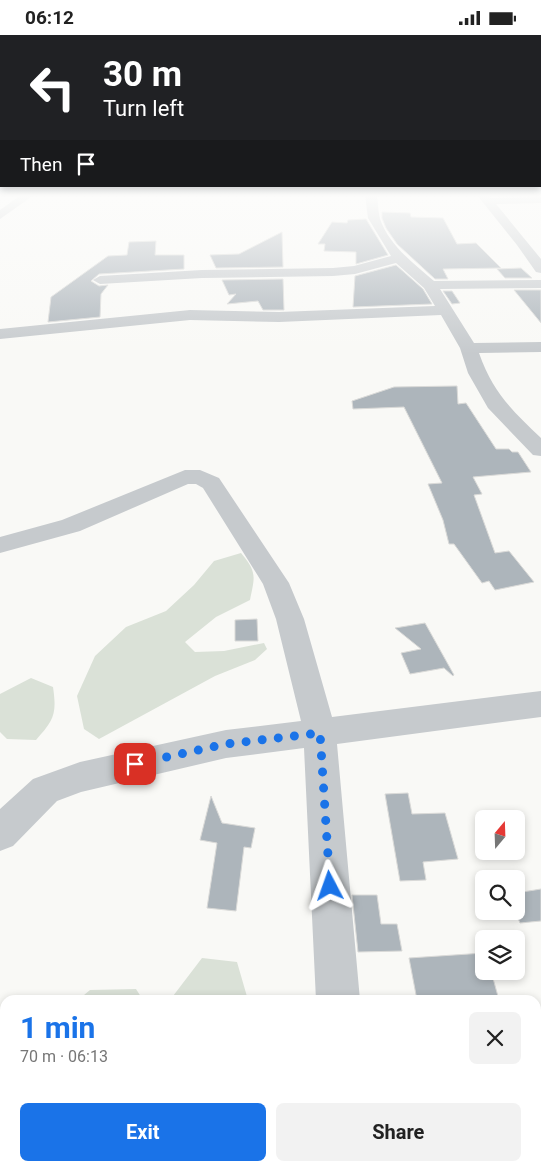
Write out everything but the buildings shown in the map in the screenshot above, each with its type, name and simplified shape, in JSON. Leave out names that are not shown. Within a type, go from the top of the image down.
[{"type":"street","points":[[392,248],[399,258],[430,285],[469,348],[477,373],[498,408],[541,450]]},
{"type":"street","points":[[526,248],[541,269]]},
{"type":"street","points":[[100,280],[202,274],[332,272],[355,270],[399,258]]},
{"type":"street","points":[[430,285],[541,284]]},
{"type":"street","points":[[0,334],[190,315],[279,317],[446,311]]},
{"type":"street","points":[[469,348],[541,347]]},
{"type":"street","points":[[0,545],[22,542],[185,477],[205,479],[211,483],[276,583],[290,619],[320,733],[338,995]]},
{"type":"street","points":[[0,835],[45,790],[80,777],[226,744],[541,704]]},
{"type":"shaded area","points":[[241,553],[250,565],[254,580],[250,600],[216,617],[185,642],[195,652],[224,651],[264,643],[267,649],[255,660],[215,676],[99,739],[84,729],[77,696],[95,656],[126,627],[166,611],[194,585],[214,561]]},
{"type":"shaded area","points":[[31,678],[53,687],[55,704],[53,716],[36,740],[7,739],[0,732],[0,694]]},
{"type":"shaded area","points":[[202,958],[237,962],[247,995],[174,995]]},
{"type":"shaded area","points":[[136,989],[140,995],[84,995],[90,990]]},
{"type":"route","points":[[135,764],[226,744],[320,733],[330,886]]}]
